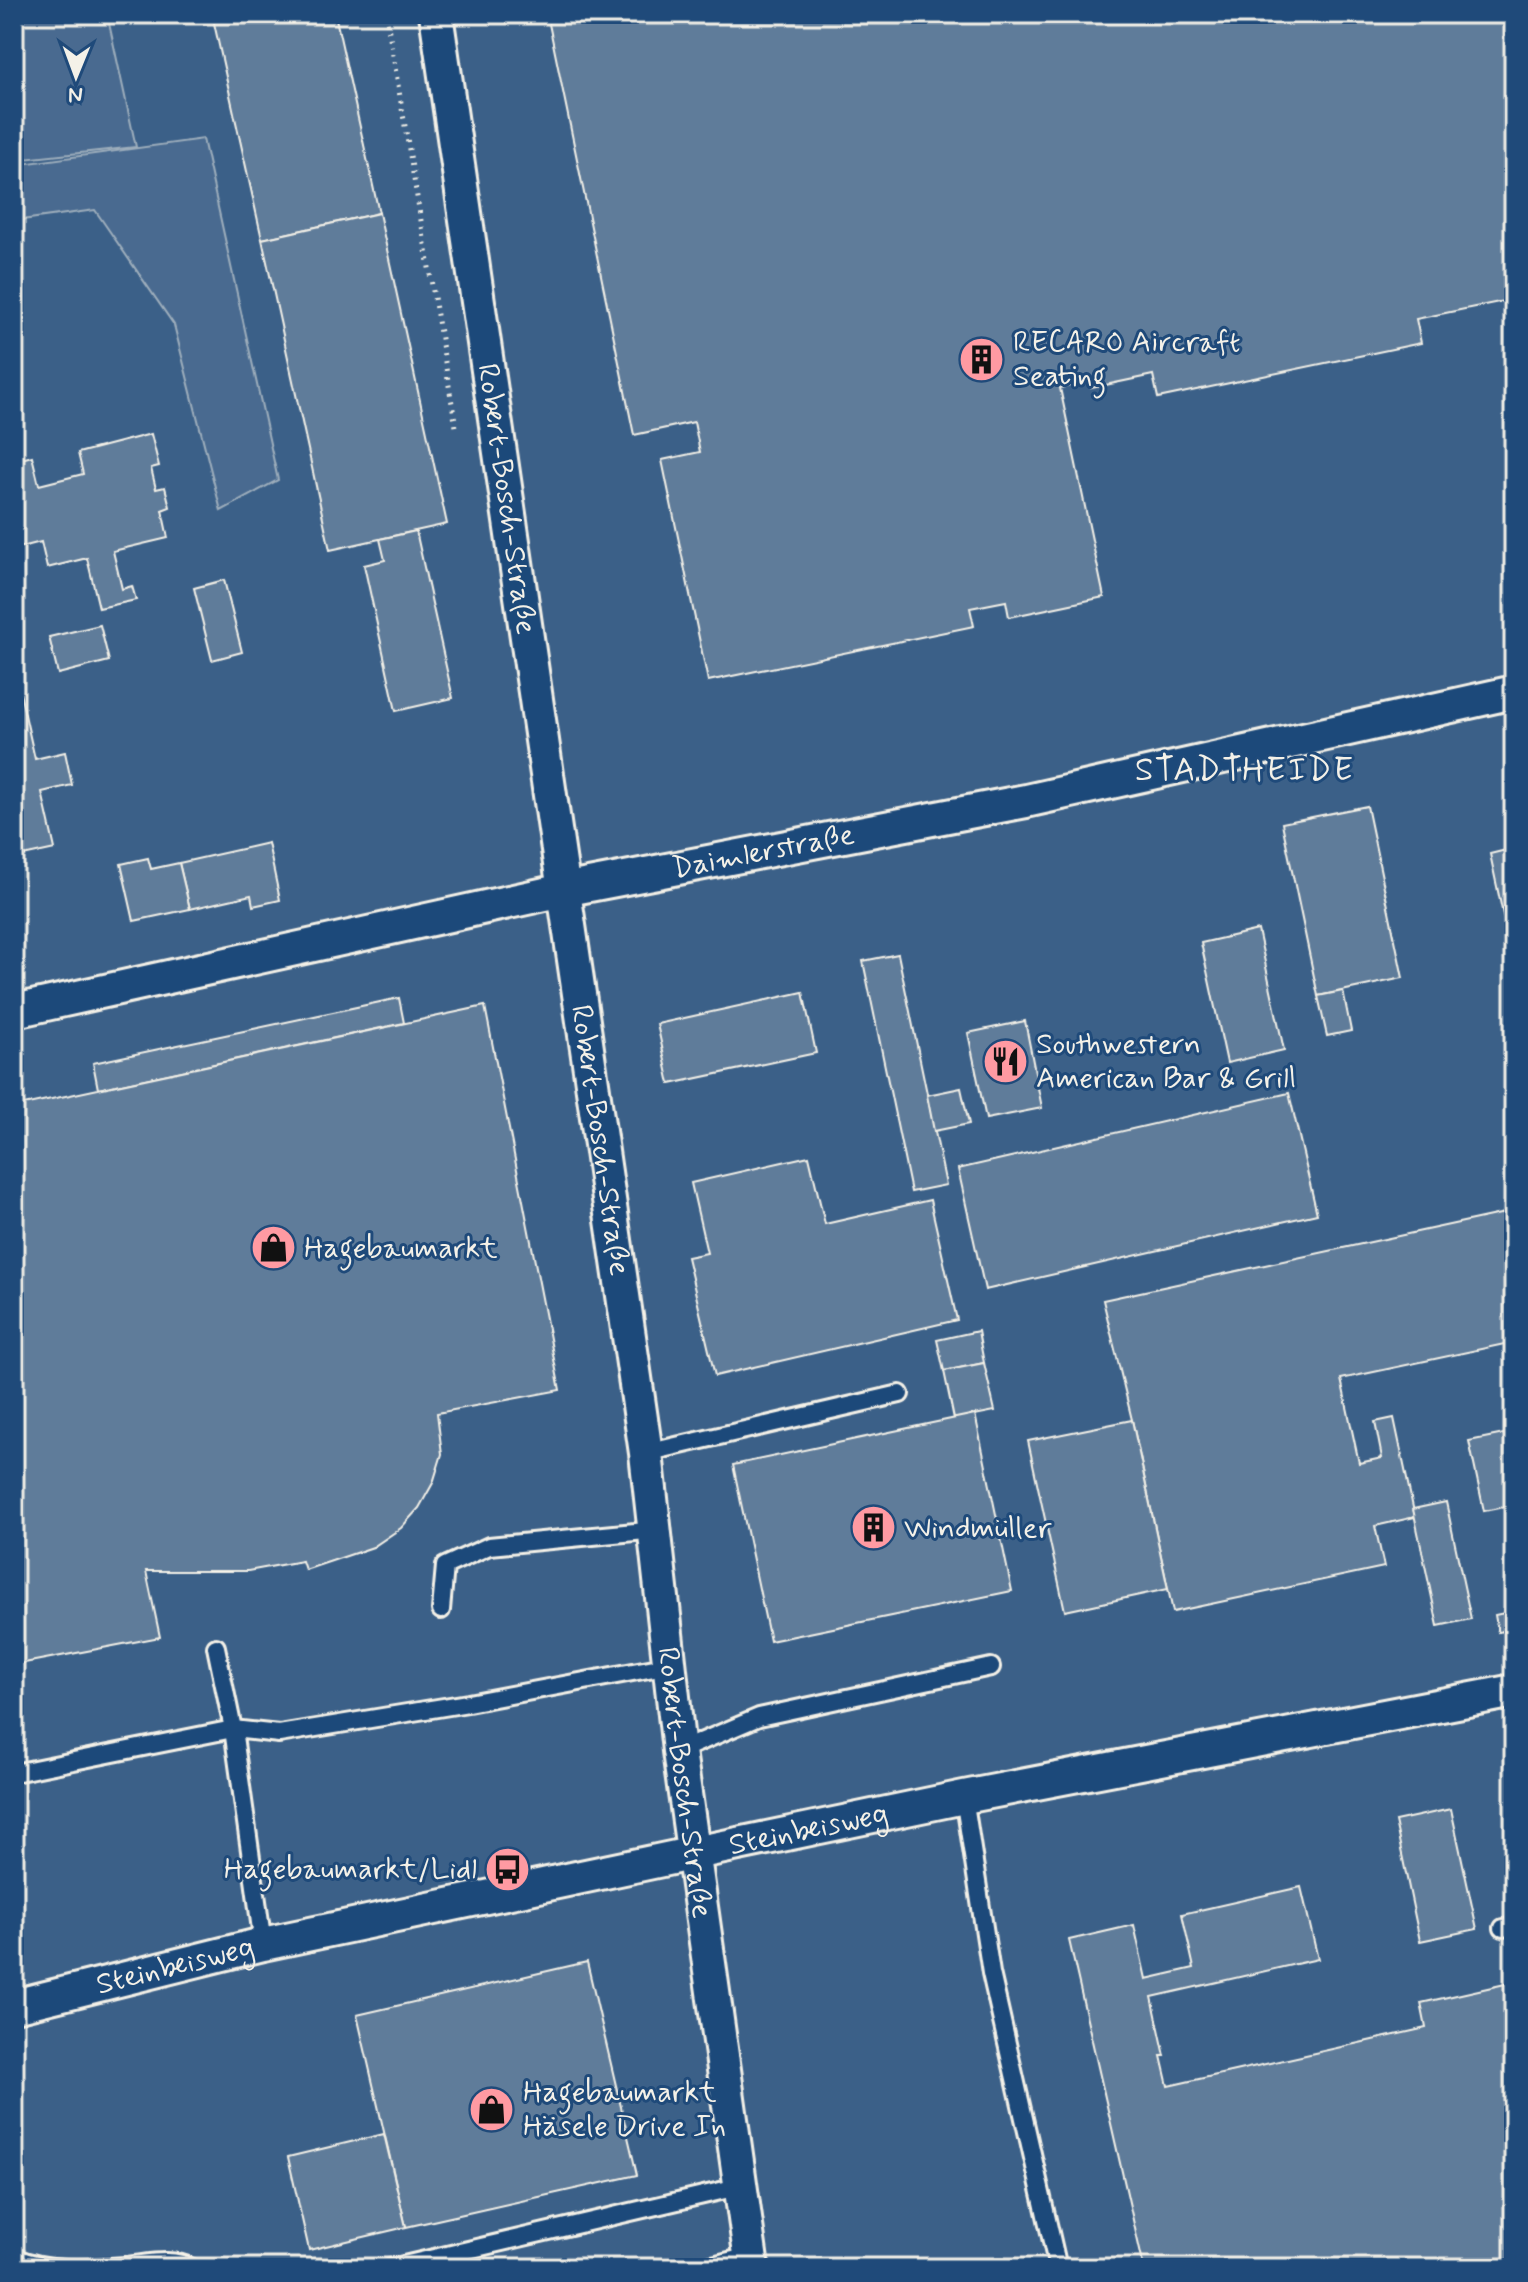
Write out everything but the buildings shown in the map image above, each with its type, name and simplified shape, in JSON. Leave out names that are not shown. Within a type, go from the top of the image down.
[{"type":"street","name":"Robert-Bosch-Straße","points":[[436,14],[646,1453],[679,1751],[751,2262]]},
{"type":"street","name":"Daimlerstraße","points":[[14,1011],[563,890],[1026,801],[1514,692]]},
{"type":"street","name":"Steinbeisweg","points":[[14,2006],[263,1944],[695,1853],[964,1797],[1514,1691]]},
{"type":"lane","points":[[646,1453],[900,1394]]},
{"type":"lane","points":[[441,1610],[445,1566],[489,1546],[656,1530]]},
{"type":"lane","points":[[216,1647],[233,1729],[263,1944]]},
{"type":"lane","points":[[14,1773],[233,1729],[279,1734],[670,1665]]},
{"type":"lane","points":[[679,1751],[759,1717],[991,1667]]},
{"type":"lane","points":[[964,1797],[991,1973],[1058,2268]]},
{"type":"lane","points":[[391,2268],[742,2186]]},
{"type":"lane","points":[[14,2257],[34,2266],[99,2268],[180,2261],[192,2268]]},
{"type":"lane","points":[[700,2268],[751,2262]]},
{"type":"shaded area","points":[[14,14],[107,14],[136,147],[14,160]]},
{"type":"shaded area","points":[[107,14],[1514,14],[1514,2268],[14,2268],[14,160],[136,146]]},
{"type":"shaded area","points":[[203,139],[278,480],[221,511],[174,325],[95,210],[14,221],[14,165]]},
{"type":"place","name":"RECARO Aircraft Seating","points":[[982,359]]},
{"type":"place","name":"Southwestern American Bar & Grill","points":[[1005,1061]]},
{"type":"place","name":"Hagebaumarkt","points":[[273,1248]]},
{"type":"place","name":"Windmüller","points":[[873,1528]]},
{"type":"place","name":"Hagebaumarkt/Lidl","points":[[508,1869]]},
{"type":"place","name":"Hagebaumarkt Häsele Drive In","points":[[492,2109]]},
{"type":"district","name":"STADTHEIDE","points":[[1245,770]]}]
